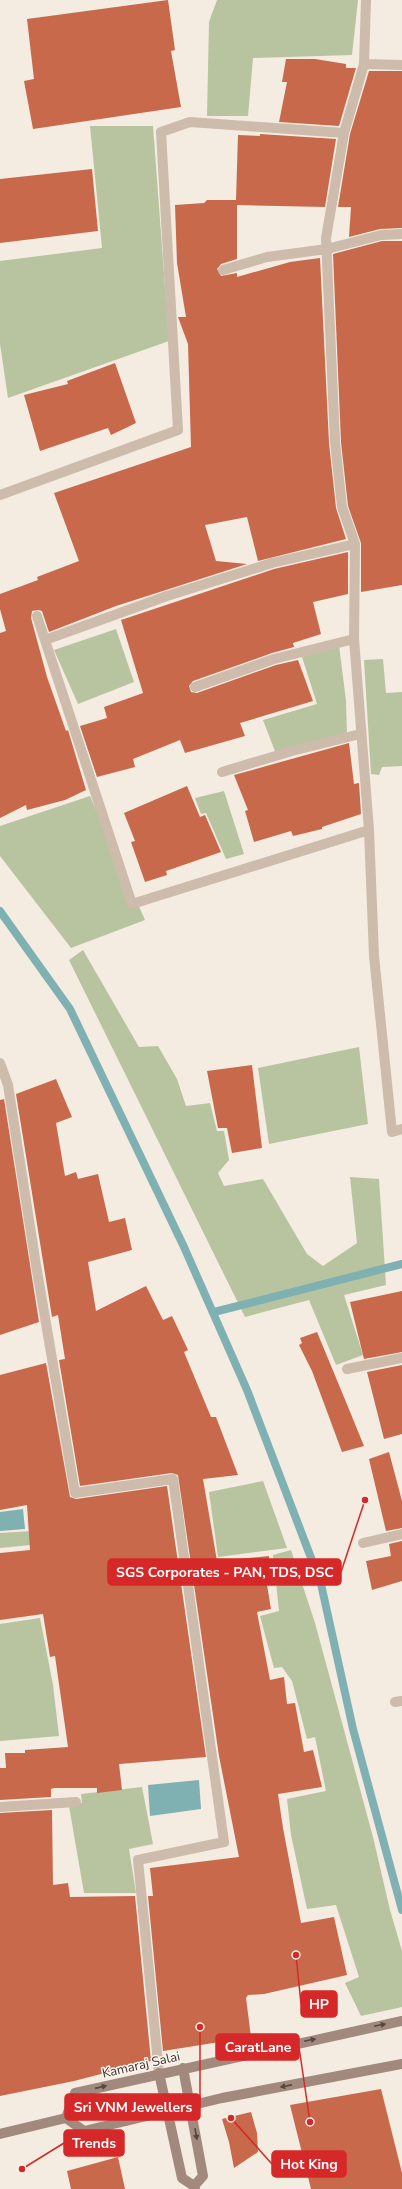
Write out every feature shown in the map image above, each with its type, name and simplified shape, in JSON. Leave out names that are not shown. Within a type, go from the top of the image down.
[{"type":"main road","name":"Kamaraj Salai","points":[[66,2118],[75,2093],[159,2073],[402,2021]]},
{"type":"main road","points":[[0,2134],[66,2118],[84,2130],[191,2106],[402,2064]]},
{"type":"main road","points":[[159,2073],[182,2178],[195,2188],[203,2176],[183,2068]]},
{"type":"street","points":[[366,0],[364,64],[344,133],[326,238],[335,442],[342,507],[355,544],[354,638],[360,734],[369,830],[374,956],[397,1130]]},
{"type":"street","points":[[364,64],[402,65]]},
{"type":"street","points":[[0,495],[178,430],[161,132],[190,122],[344,133]]},
{"type":"street","points":[[223,270],[267,257],[327,249],[381,235],[402,234]]},
{"type":"street","points":[[45,640],[167,596],[272,563],[355,544]]},
{"type":"street","points":[[37,616],[132,904],[369,830]]},
{"type":"street","points":[[195,687],[274,659],[354,638]]},
{"type":"street","points":[[222,772],[292,751],[360,734]]},
{"type":"street","points":[[0,1063],[75,1493],[172,1479],[224,1842],[138,1860],[159,2073]]},
{"type":"street","points":[[347,1369],[402,1358]]},
{"type":"street","points":[[362,1543],[402,1534]]},
{"type":"street","points":[[0,1807],[76,1802]]},
{"type":"green space","points":[[217,0],[358,0],[352,55],[253,58],[248,116],[207,116],[209,22]]},
{"type":"green space","points":[[90,126],[153,126],[169,341],[8,398],[0,344],[0,261],[102,248]]},
{"type":"green space","points":[[116,629],[134,682],[78,704],[54,650]]},
{"type":"green space","points":[[339,645],[346,701],[347,735],[276,754],[263,720],[317,704],[302,657]]},
{"type":"green space","points":[[383,659],[386,693],[402,692],[402,766],[382,767],[379,775],[371,774],[364,660]]},
{"type":"green space","points":[[224,791],[244,854],[226,859],[206,813],[201,814],[195,798]]},
{"type":"green space","points":[[90,796],[145,920],[71,948],[0,856],[0,826]]},
{"type":"green space","points":[[83,950],[139,1047],[158,1046],[177,1079],[186,1106],[210,1103],[217,1131],[224,1131],[229,1160],[218,1173],[224,1186],[263,1179],[307,1254],[323,1266],[357,1243],[350,1177],[379,1179],[386,1285],[344,1295],[363,1355],[336,1365],[309,1300],[245,1317],[69,960]]},
{"type":"green space","points":[[359,1047],[368,1124],[269,1144],[258,1068]]},
{"type":"green space","points":[[263,1481],[287,1548],[218,1557],[209,1492]]},
{"type":"green space","points":[[32,1531],[31,1545],[0,1548],[0,1533]]},
{"type":"green space","points":[[291,1550],[315,1623],[402,1951],[402,2007],[361,2016],[345,1983],[359,1977],[336,1905],[307,1909],[291,1835],[287,1799],[326,1791],[315,1737],[307,1739],[292,1681],[282,1667],[274,1668],[260,1616],[279,1611],[273,1555]]},
{"type":"green space","points":[[40,1618],[53,1685],[59,1736],[0,1741],[0,1624]]},
{"type":"green space","points":[[142,1787],[153,1844],[129,1849],[136,1893],[84,1893],[69,1806],[82,1803],[81,1794]]},
{"type":"water","points":[[23,1509],[25,1529],[0,1531],[0,1512]]},
{"type":"water","points":[[199,1780],[201,1809],[150,1816],[148,1785]]},
{"type":"building","points":[[168,0],[175,50],[171,51],[181,107],[33,129],[24,81],[34,79],[27,19]]},
{"type":"building","points":[[286,59],[315,59],[346,64],[346,68],[356,68],[339,126],[279,122],[287,82],[282,82]]},
{"type":"building","points":[[369,71],[402,71],[402,228],[380,229],[349,237],[351,207],[338,207],[350,134]]},
{"type":"building","points":[[260,134],[336,139],[325,207],[237,205],[237,259],[221,264],[217,269],[221,276],[237,273],[237,277],[290,262],[320,258],[329,443],[336,508],[346,539],[258,561],[247,517],[205,525],[216,561],[247,564],[116,606],[49,632],[42,611],[32,611],[31,618],[47,677],[66,731],[68,730],[86,790],[65,800],[27,810],[26,805],[0,818],[0,633],[6,631],[0,609],[0,594],[38,580],[37,577],[79,561],[54,493],[191,447],[188,344],[178,317],[186,317],[177,263],[175,205],[204,203],[207,200],[236,200],[238,135],[260,136]]},
{"type":"building","points":[[92,169],[98,231],[0,243],[0,179]]},
{"type":"building","points":[[382,241],[402,241],[402,585],[361,592],[361,543],[348,506],[341,442],[333,254]]},
{"type":"building","points":[[115,363],[136,423],[111,435],[108,428],[40,451],[24,395],[68,384],[67,381]]},
{"type":"building","points":[[348,552],[348,594],[313,602],[321,634],[293,643],[294,647],[272,653],[193,681],[189,686],[191,692],[197,693],[276,665],[298,660],[313,701],[240,723],[245,736],[185,753],[180,740],[133,759],[135,767],[97,777],[80,726],[107,718],[104,707],[143,693],[121,620],[274,569]]},
{"type":"building","points":[[349,743],[354,784],[359,783],[361,814],[322,827],[322,829],[293,836],[291,831],[254,842],[245,811],[248,810],[234,775]]},
{"type":"building","points":[[187,786],[200,817],[205,815],[221,852],[166,871],[167,875],[145,882],[131,842],[135,841],[124,813]]},
{"type":"building","points":[[252,1065],[262,1148],[232,1153],[227,1128],[218,1128],[207,1071]]},
{"type":"building","points":[[56,1079],[72,1117],[56,1123],[65,1176],[76,1172],[78,1179],[98,1174],[109,1222],[125,1218],[132,1250],[88,1262],[96,1311],[146,1286],[163,1320],[172,1316],[188,1350],[184,1352],[211,1417],[216,1417],[238,1475],[203,1479],[217,1561],[269,1556],[272,1585],[267,1585],[271,1609],[257,1612],[270,1680],[284,1677],[287,1704],[295,1703],[304,1752],[313,1750],[322,1787],[278,1794],[283,1828],[301,1923],[334,1917],[347,1975],[264,1994],[248,1995],[246,1998],[251,2037],[163,2051],[148,1896],[153,1896],[150,1868],[239,1857],[219,1756],[178,1475],[172,1473],[80,1486],[59,1360],[65,1359],[58,1315],[52,1317],[16,1094]]},
{"type":"building","points":[[4,1099],[39,1322],[0,1335],[0,1100]]},
{"type":"building","points":[[402,1291],[402,1352],[364,1359],[350,1302]]},
{"type":"building","points":[[317,1332],[364,1446],[342,1452],[312,1371],[299,1345],[302,1343],[300,1338]]},
{"type":"building","points":[[46,1363],[70,1497],[76,1499],[167,1486],[206,1757],[119,1764],[122,1790],[97,1793],[97,1788],[54,1788],[51,1789],[51,1797],[0,1800],[0,1768],[6,1768],[5,1753],[25,1753],[25,1750],[68,1747],[55,1656],[50,1657],[43,1614],[0,1620],[0,1553],[30,1550],[27,1505],[0,1510],[0,1375]]},
{"type":"building","points":[[402,1365],[402,1434],[384,1439],[367,1372]]},
{"type":"building","points":[[389,1452],[402,1501],[402,1528],[386,1531],[369,1459]]},
{"type":"building","points":[[402,1541],[402,1581],[372,1590],[366,1561],[391,1556],[389,1544]]},
{"type":"building","points":[[52,1810],[53,1885],[68,1883],[70,1897],[135,1896],[151,2061],[74,2081],[0,2096],[0,1813]]},
{"type":"building","points":[[381,2089],[402,2173],[402,2189],[311,2189],[290,2105]]},
{"type":"building","points":[[251,2112],[257,2133],[258,2152],[234,2168],[229,2142],[222,2119]]},
{"type":"building","points":[[118,2157],[125,2189],[71,2189],[67,2171]]},
{"type":"waterway","points":[[0,911],[70,1009],[184,1247],[247,1390],[321,1584],[353,1729],[402,1910]]},
{"type":"waterway","points":[[214,1312],[402,1264]]},
{"type":"place","name":"SGS Corporates - PAN, TDS, DSC","points":[[365,1500]]},
{"type":"place","name":"HP","points":[[296,1955]]},
{"type":"place","name":"Sri VNM Jewellers","points":[[200,2027]]},
{"type":"place","name":"Hot King","points":[[231,2118]]},
{"type":"place","name":"CaratLane","points":[[310,2122]]},
{"type":"place","name":"Trends","points":[[22,2169]]}]
